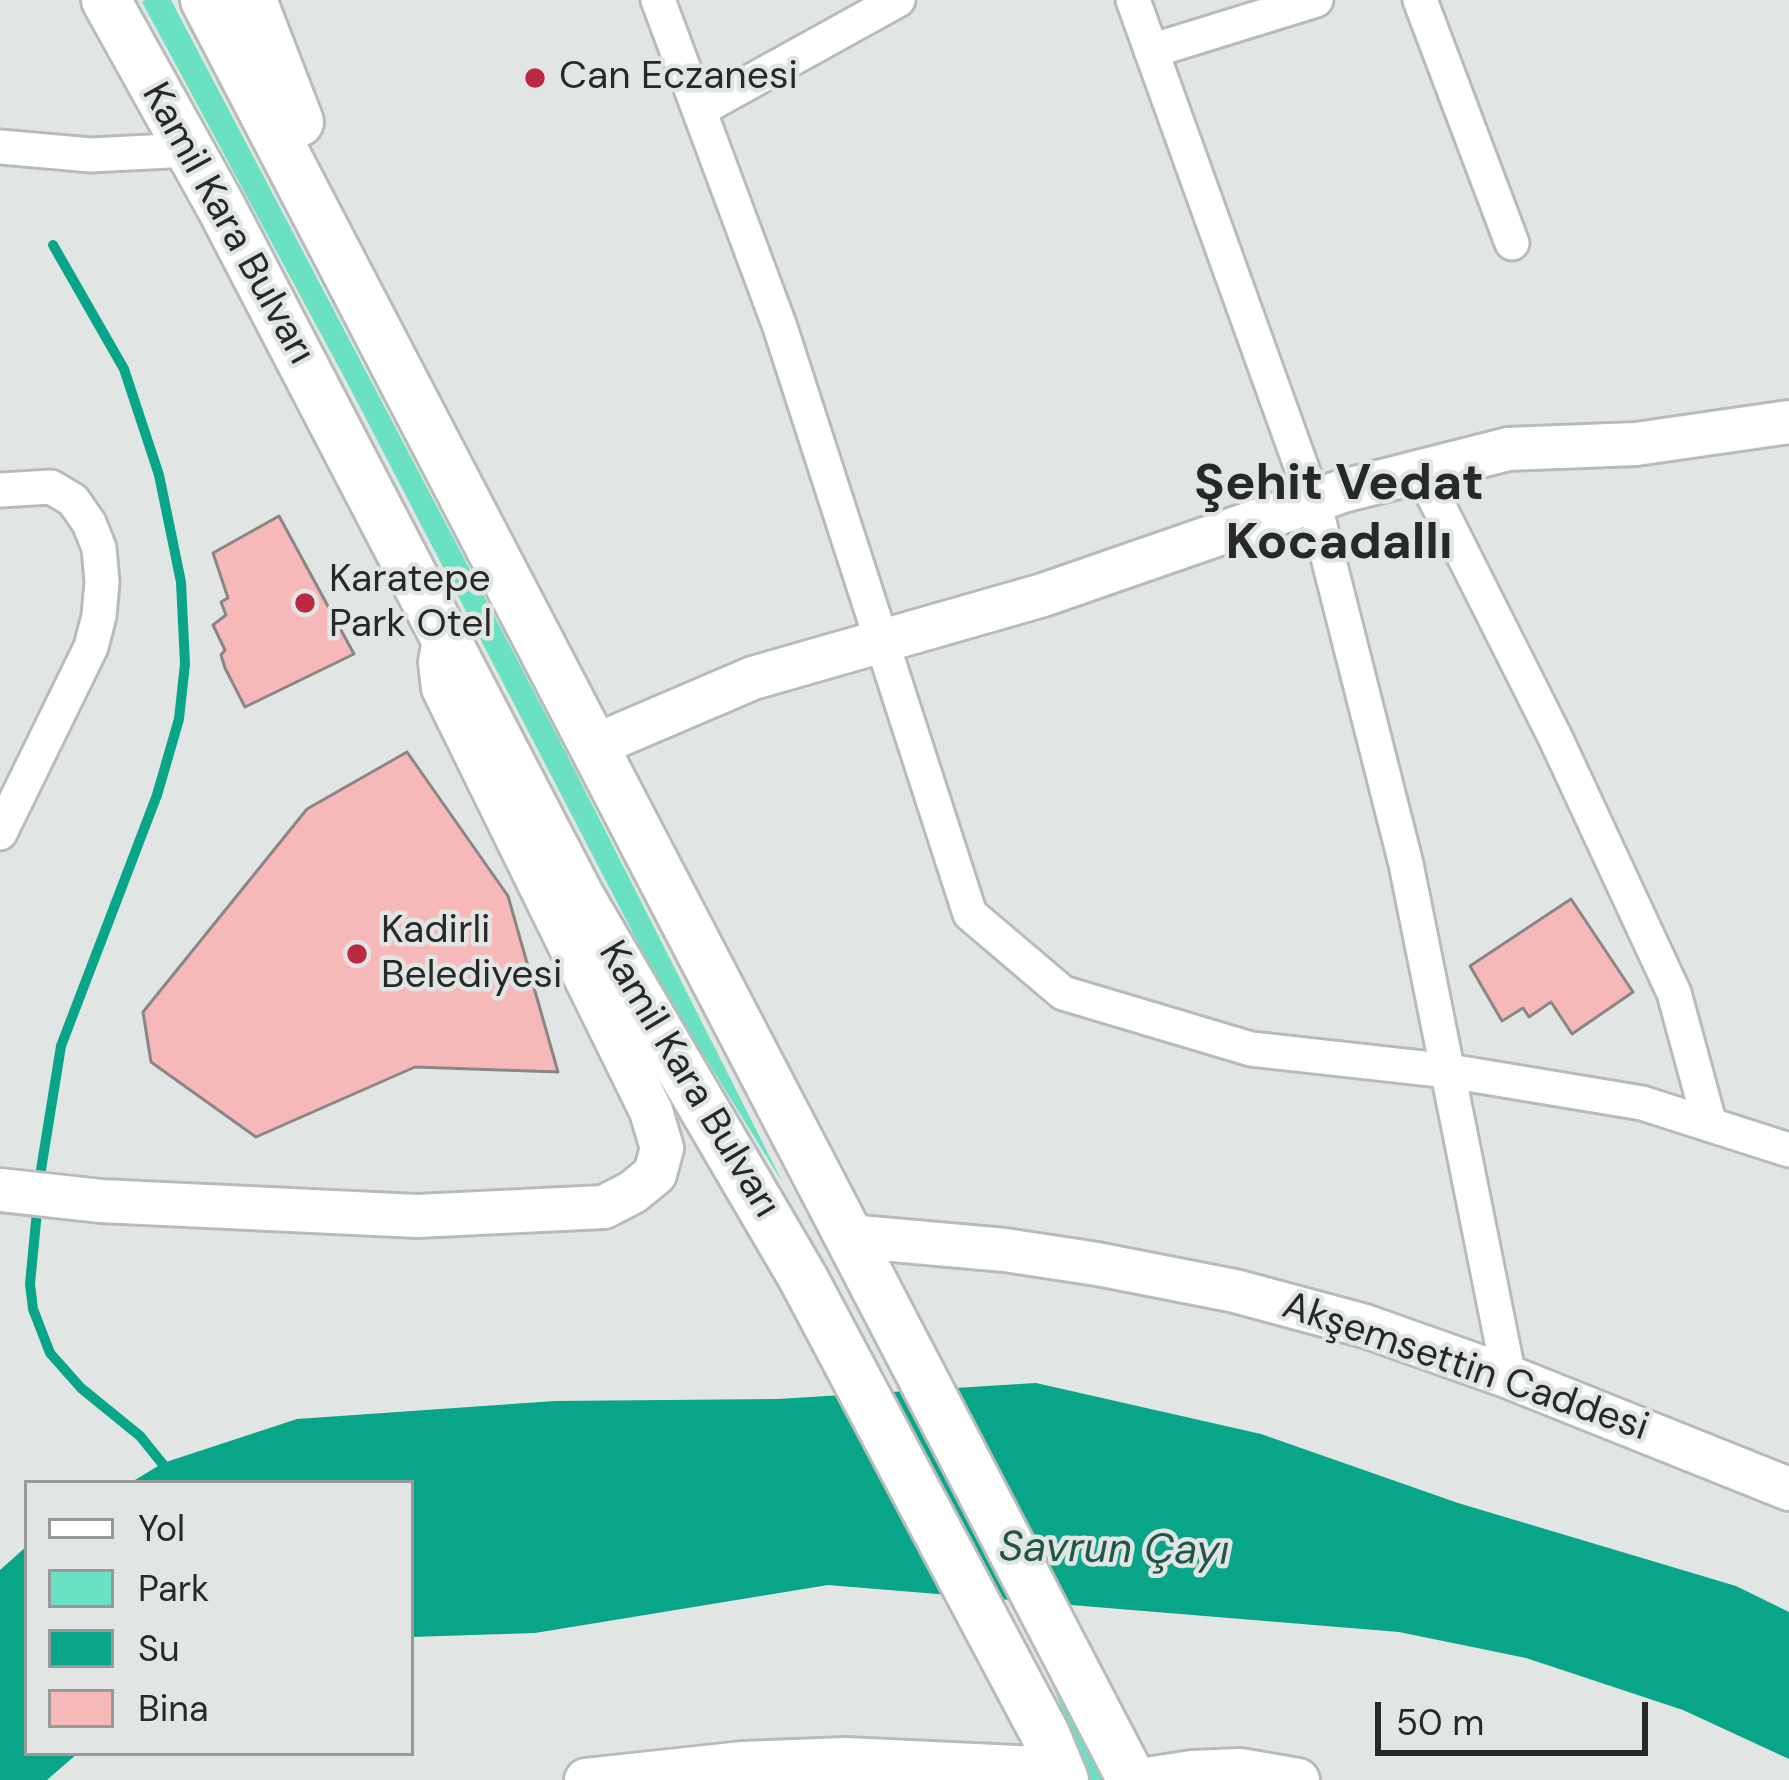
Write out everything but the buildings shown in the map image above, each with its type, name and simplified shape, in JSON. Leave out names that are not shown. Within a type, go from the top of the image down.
[{"type":"main road","name":"Kamil Kara Bulvarı","points":[[106,0],[580,897],[803,1278],[1056,1761]]},
{"type":"main road","name":"Kamil Kara Bulvarı","points":[[205,0],[1129,1767]]},
{"type":"main road","points":[[252,0],[384,339]]},
{"type":"street","points":[[658,0],[780,327],[970,914],[1063,993],[1251,1048],[1449,1071],[1642,1103],[1788,1147]]},
{"type":"street","points":[[699,110],[898,0]]},
{"type":"street","points":[[1132,0],[1314,502],[1406,864],[1509,1377]]},
{"type":"street","points":[[1151,51],[1316,0]]},
{"type":"street","points":[[1420,0],[1512,243]]},
{"type":"street","points":[[0,147],[55,154],[189,150]]},
{"type":"street","points":[[594,746],[753,679],[1043,595],[1314,502],[1421,471],[1508,449],[1636,444],[1789,422]]},
{"type":"street","points":[[1421,471],[1556,737],[1674,993],[1710,1125]]},
{"type":"street","points":[[0,490],[51,487],[73,500],[99,548],[102,582],[91,647],[0,833]]},
{"type":"street","points":[[0,1190],[100,1201],[417,1216],[604,1207],[655,1174],[662,1148],[651,1111],[448,700],[440,662],[445,635]]},
{"type":"street","name":"Akşemsettin Caddesi","points":[[856,1252],[1005,1250],[1179,1279],[1365,1326],[1509,1377],[1789,1489]]},
{"type":"street","points":[[586,1780],[743,1763],[1056,1761]]},
{"type":"street","points":[[1129,1767],[1240,1770],[1298,1780]]},
{"type":"green space","points":[[145,0],[171,0],[561,743],[783,1183],[660,985]]},
{"type":"green space","points":[[1048,1673],[1076,1715],[1108,1780],[1089,1780]]},
{"type":"water","name":"Savrun Çayı","points":[[1036,1383],[1261,1434],[1458,1503],[1736,1586],[1789,1612],[1789,1759],[1683,1710],[1526,1658],[1399,1632],[828,1585],[535,1633],[414,1637],[414,1480],[135,1480],[163,1463],[297,1419],[555,1401],[778,1399]]},
{"type":"water","points":[[24,1549],[24,1756],[75,1756],[47,1780],[0,1780],[0,1570]]},
{"type":"waterway","points":[[39,1182],[61,1046],[157,795],[179,719],[185,664],[181,582],[159,475],[124,369],[53,245]]},
{"type":"waterway","points":[[38,1201],[30,1284],[33,1309],[50,1353],[81,1388],[140,1436],[176,1480]]},
{"type":"place","name":"Can Eczanesi","points":[[535,78]]},
{"type":"place","name":"Karatepe Park Otel","points":[[305,603]]},
{"type":"place","name":"Kadirli Belediyesi","points":[[357,954]]},
{"type":"district","name":"Şehit Vedat Kocadallı","points":[[1339,515]]}]
